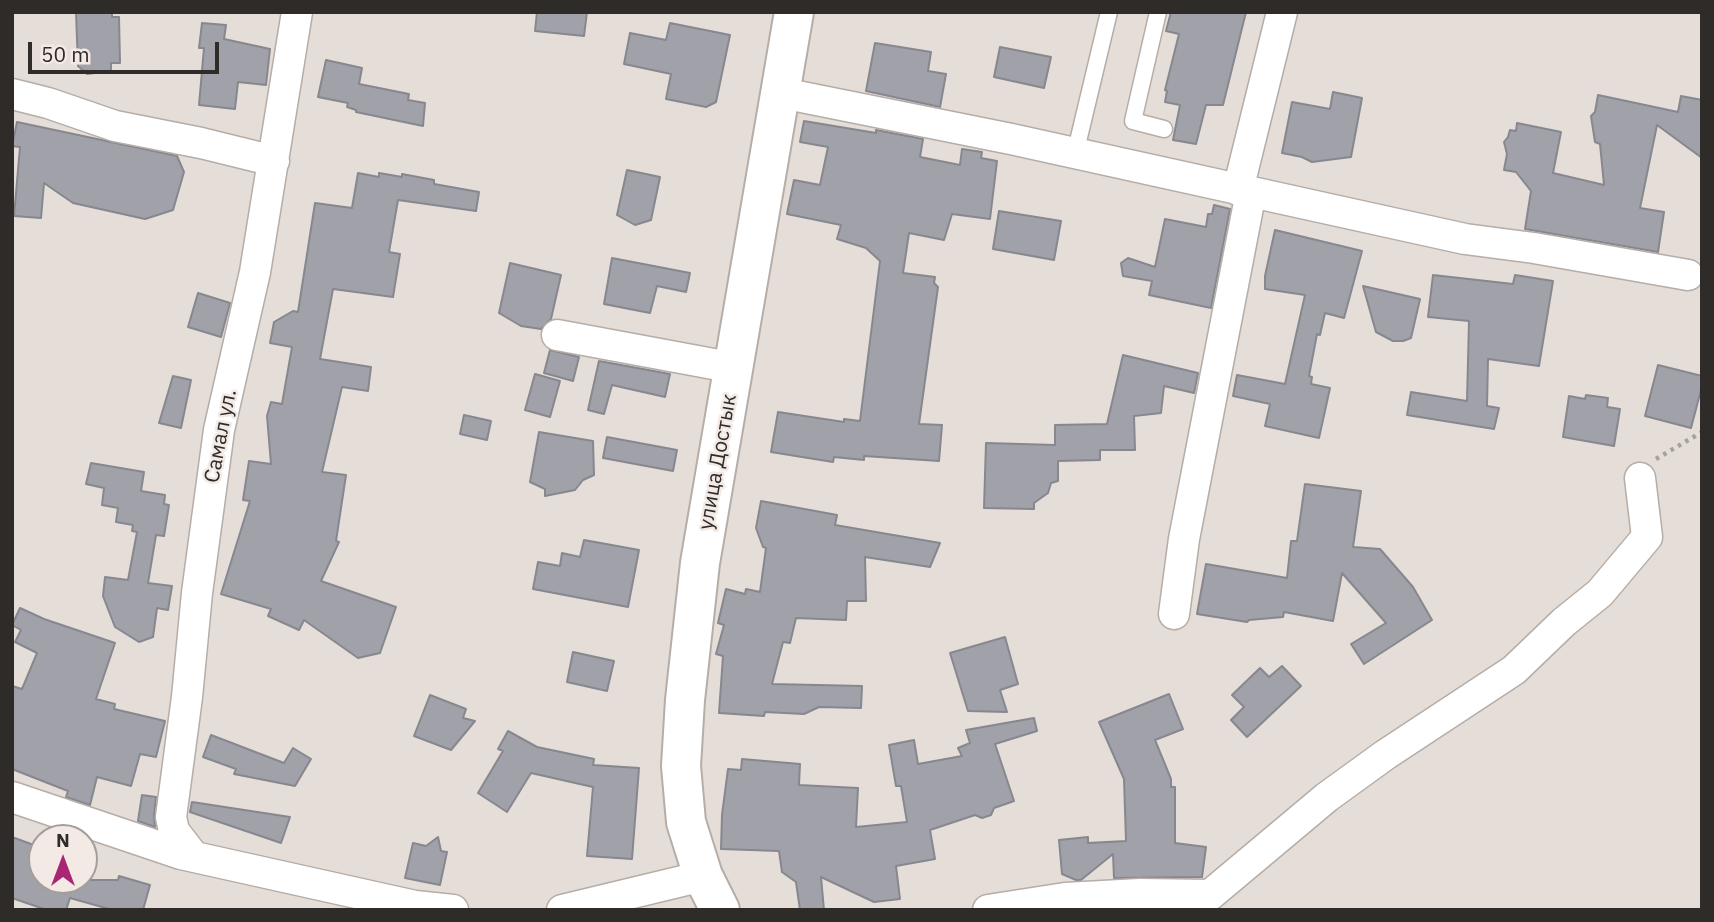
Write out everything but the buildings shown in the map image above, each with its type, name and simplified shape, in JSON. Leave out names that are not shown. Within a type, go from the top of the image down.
[{"type":"main road","name":"улица Достык","points":[[720,910],[703,876],[686,822],[681,766],[684,713],[700,563],[794,12]]},
{"type":"street","name":"Самал ул.","points":[[194,857],[174,831],[171,817],[219,430],[255,272],[297,12]]},
{"type":"street","points":[[1174,614],[1184,539],[1245,191],[1282,12]]},
{"type":"street","points":[[782,93],[1075,153],[1465,239],[1534,248],[1688,275]]},
{"type":"street","points":[[12,94],[115,126],[274,161]]},
{"type":"street","points":[[557,335],[735,368]]},
{"type":"street","points":[[988,910],[1065,898],[1140,894],[1210,895],[1328,797],[1385,755],[1514,670],[1564,622],[1600,593],[1647,537],[1640,478]]},
{"type":"street","points":[[14,801],[194,857],[415,906],[453,910]]},
{"type":"street","points":[[562,910],[703,876]]},
{"type":"lane","points":[[1075,153],[1109,12]]},
{"type":"lane","points":[[1158,12],[1133,121],[1164,129]]},
{"type":"path","points":[[1640,478],[1647,465],[1702,432]]}]
